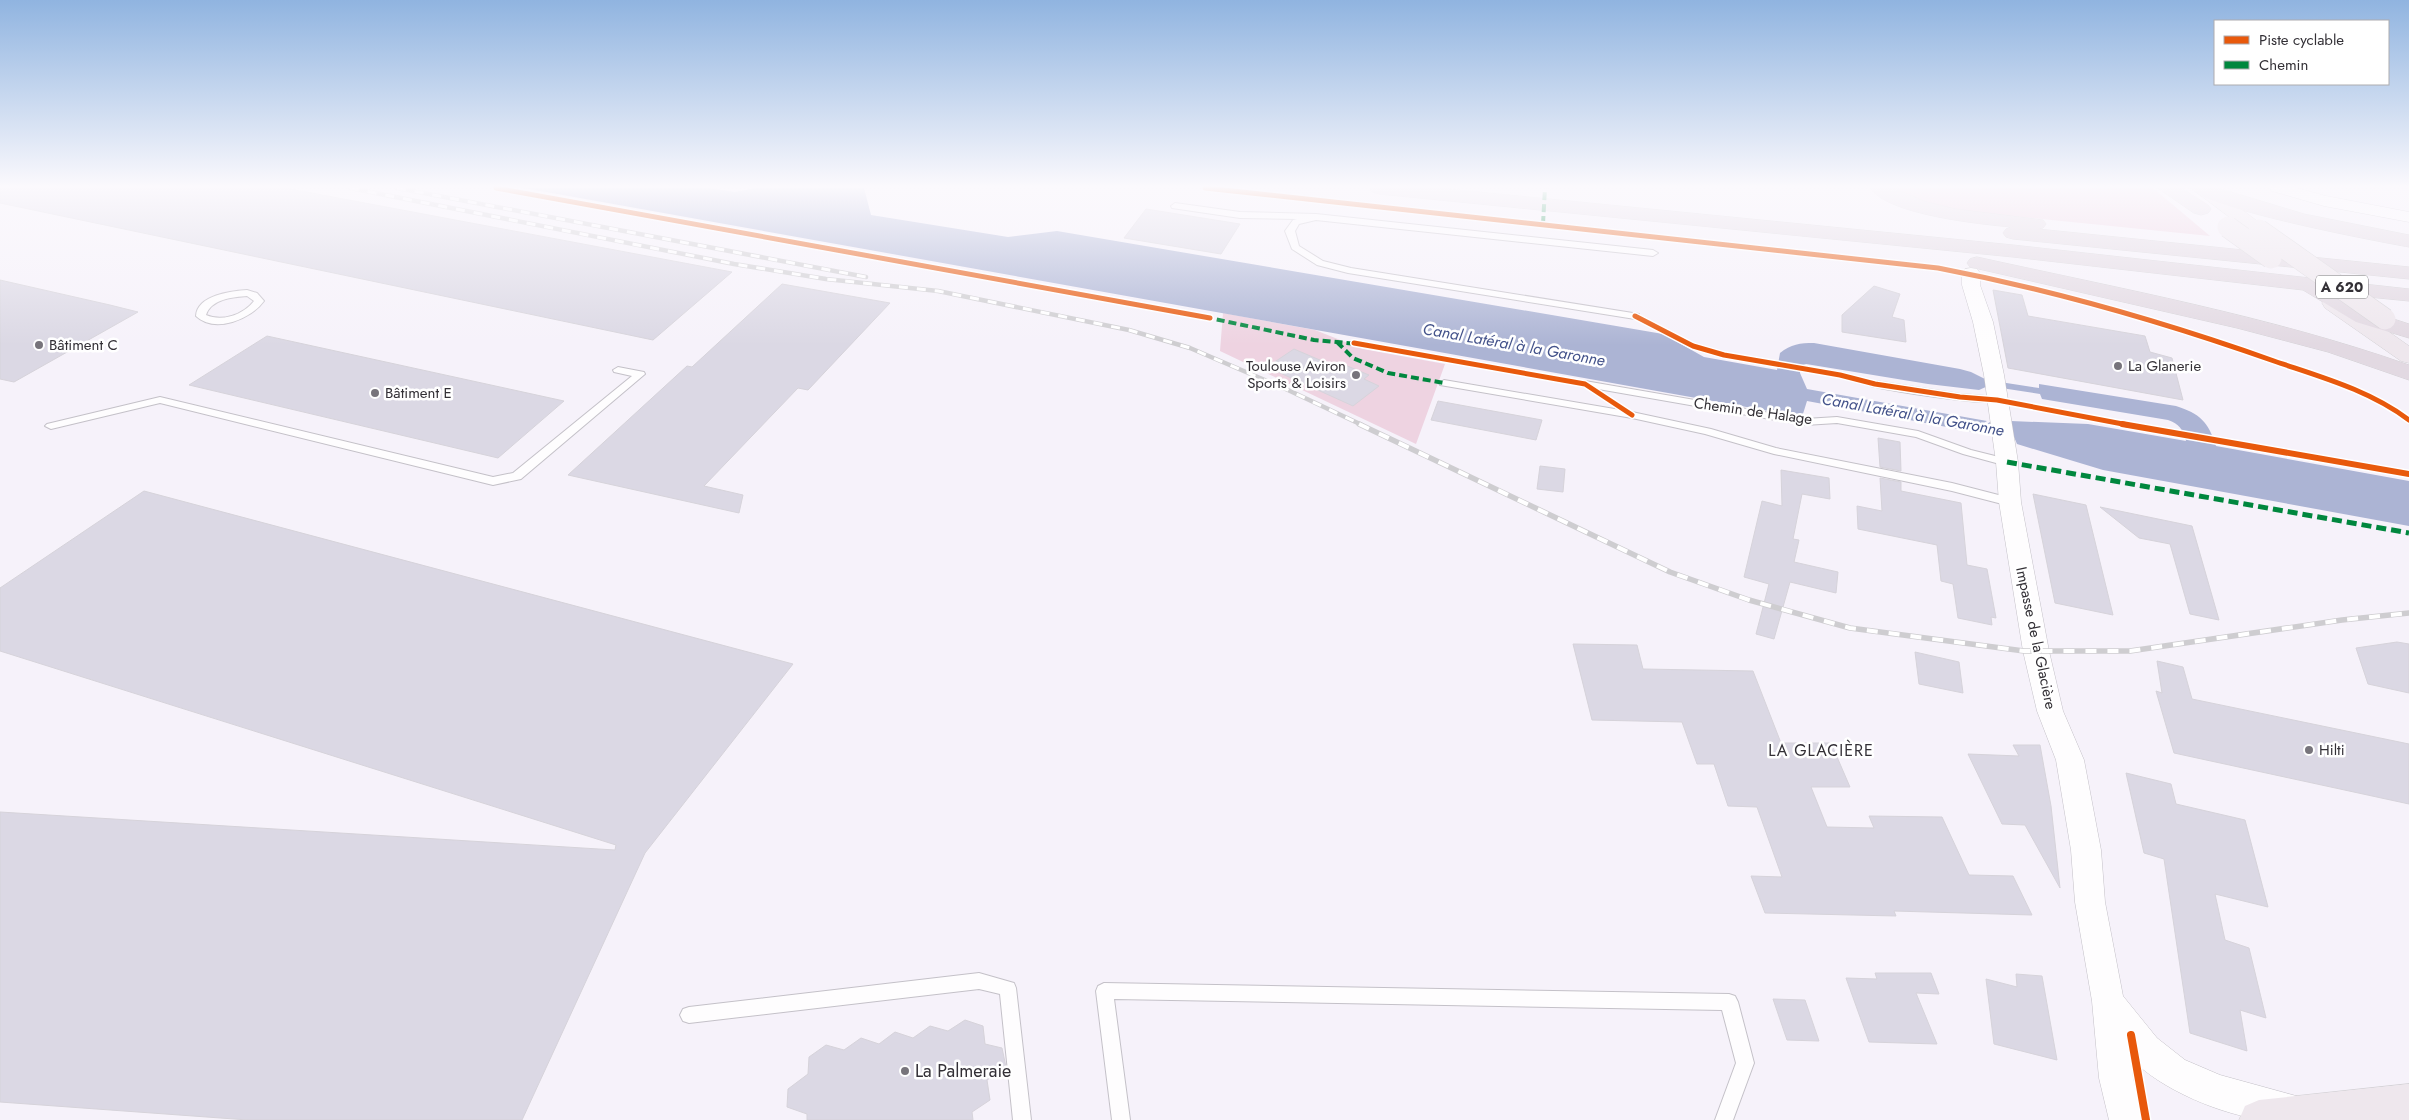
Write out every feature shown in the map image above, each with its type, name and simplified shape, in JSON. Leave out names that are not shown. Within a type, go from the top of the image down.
[{"type":"highway","points":[[1798,240],[1932,255],[2005,269],[2240,322],[2336,347],[2409,373]]},
{"type":"highway","name":"A 620","points":[[1891,240],[2409,295]]},
{"type":"highway","name":"A 620","points":[[2095,240],[2409,273]]},
{"type":"highway","points":[[2152,240],[2167,247]]},
{"type":"highway","points":[[2312,287],[2386,325]]},
{"type":"main road","points":[[2247,240],[2312,287]]},
{"type":"main road","points":[[2273,240],[2386,325],[2409,356]]},
{"type":"main road","points":[[2259,1120],[2409,1103]]},
{"type":"street","name":"Impasse de la Glacière","points":[[1971,273],[1972,285],[1984,322],[1994,375],[2007,462],[2010,502],[2036,651],[2050,711],[2070,760],[2086,850],[2090,902],[2108,1001],[2116,1078],[2126,1120]]},
{"type":"street","name":"Impasse de la Glacière","points":[[2108,1001],[2131,1035],[2158,1062],[2176,1074],[2194,1083],[2305,1114]]},
{"type":"lane","points":[[1293,240],[1295,247],[1320,263],[1351,271],[1635,316]]},
{"type":"lane","points":[[1534,240],[1653,253]]},
{"type":"lane","points":[[247,293],[258,298],[259,302],[242,315],[213,320],[201,316],[201,312],[210,302],[228,295],[247,293]]},
{"type":"lane","points":[[51,426],[160,400],[493,481],[517,476],[631,379],[640,374],[618,370]]},
{"type":"lane","points":[[1444,383],[1632,415],[1706,431],[1774,451],[1952,486],[2010,502]]},
{"type":"lane","name":"Chemin de Halage","points":[[1585,384],[1805,422],[1837,420],[1918,434],[1967,452],[2007,462]]},
{"type":"lane","points":[[1875,384],[1960,397],[1997,400]]},
{"type":"lane","points":[[689,1015],[979,980],[1008,988],[1022,1120]]},
{"type":"lane","points":[[1121,1120],[1104,991],[1728,1002],[1745,1063],[1724,1120]]},
{"type":"shaded area","name":"Toulouse Aviron Sports & Loisirs","points":[[1223,313],[1315,330],[1363,349],[1445,364],[1416,444],[1220,351]]},
{"type":"water","name":"Canal Latéral à la Garonne","points":[[816,240],[1112,240],[1663,334],[1704,357],[1777,370],[1780,353],[1784,350],[1804,343],[1814,343],[1960,369],[1987,380],[2039,388],[2039,384],[2176,406],[2191,412],[2206,424],[2216,446],[2409,481],[2409,526],[2103,470],[2017,444],[2014,437],[1991,435],[1982,427],[1990,422],[2011,425],[2011,421],[2088,424],[2186,441],[2180,428],[2168,420],[2042,399],[2040,394],[1988,386],[1979,390],[1928,384],[1806,364],[1800,366],[1800,373],[1807,389],[1987,421],[1979,426],[1990,435],[1807,401],[1802,417]]},
{"type":"building","points":[[178,240],[563,240],[732,272],[653,340]]},
{"type":"building","points":[[1138,240],[1230,240],[1221,254]]},
{"type":"building","name":"Bâtiment C","points":[[0,280],[138,312],[14,382],[0,379]]},
{"type":"building","points":[[782,284],[890,303],[808,390],[798,388],[704,486],[743,495],[739,513],[568,475],[687,366],[692,367]]},
{"type":"building","points":[[1874,286],[1900,294],[1892,317],[1904,320],[1906,342],[1842,332],[1842,315]]},
{"type":"building","points":[[1993,290],[2022,295],[2028,316],[2145,336],[2150,352],[2172,358],[2183,400],[2008,368]]},
{"type":"building","name":"Bâtiment E","points":[[267,336],[564,401],[498,458],[189,385]]},
{"type":"building","points":[[1294,349],[1341,369],[1345,365],[1369,375],[1364,379],[1379,386],[1353,406],[1267,367]]},
{"type":"building","points":[[1438,401],[1542,420],[1536,440],[1431,420]]},
{"type":"building","points":[[1878,438],[1900,442],[1901,471],[1880,467]]},
{"type":"building","points":[[1540,466],[1565,469],[1563,492],[1537,489]]},
{"type":"building","points":[[1781,470],[1829,478],[1830,499],[1802,494],[1793,539],[1799,540],[1794,562],[1838,572],[1836,593],[1790,582],[1774,639],[1756,634],[1769,584],[1744,577],[1762,501],[1782,506]]},
{"type":"building","points":[[1880,478],[1901,482],[1901,491],[1961,503],[1967,565],[1987,569],[1996,618],[1991,617],[1992,625],[1958,618],[1953,584],[1941,581],[1937,545],[1858,529],[1857,506],[1882,511]]},
{"type":"building","points":[[144,491],[793,664],[645,853],[522,1120],[248,1120],[0,1102],[0,812],[615,850],[616,845],[0,651],[0,588]]},
{"type":"building","points":[[2033,494],[2086,505],[2113,615],[2055,603]]},
{"type":"building","points":[[2100,507],[2192,526],[2219,620],[2190,614],[2170,544],[2139,538]]},
{"type":"building","points":[[2397,642],[2409,644],[2409,693],[2368,684],[2356,648]]},
{"type":"building","points":[[1573,644],[1637,645],[1643,669],[1753,671],[1781,743],[1831,743],[1850,787],[1811,787],[1827,827],[1874,828],[1869,816],[1942,817],[1969,875],[2013,876],[2032,915],[1894,911],[1896,916],[1765,913],[1751,876],[1782,877],[1757,807],[1728,806],[1714,764],[1697,764],[1682,722],[1592,720]]},
{"type":"building","points":[[1915,652],[1959,662],[1963,693],[1919,684]]},
{"type":"building","points":[[2157,661],[2183,667],[2192,699],[2409,744],[2409,804],[2174,753],[2156,691],[2162,693]]},
{"type":"building","points":[[2013,745],[2040,745],[2051,806],[2060,888],[2025,825],[2002,824],[1968,754],[2019,756]]},
{"type":"building","points":[[2126,773],[2171,784],[2176,804],[2245,820],[2268,907],[2215,894],[2225,940],[2249,948],[2266,1018],[2240,1010],[2247,1051],[2190,1033],[2164,859],[2144,853]]},
{"type":"building","points":[[1875,973],[1931,973],[1939,994],[1916,993],[1937,1044],[1869,1042],[1846,978],[1877,979]]},
{"type":"building","points":[[2016,974],[2042,976],[2057,1060],[1994,1044],[1986,979],[2017,987]]},
{"type":"building","points":[[1773,999],[1805,1000],[1819,1041],[1787,1040]]},
{"type":"building","name":"La Palmeraie","points":[[965,1020],[983,1026],[985,1044],[1002,1048],[1006,1067],[987,1080],[990,1100],[972,1112],[973,1120],[807,1120],[807,1114],[787,1107],[788,1089],[808,1074],[809,1057],[826,1045],[844,1050],[861,1038],[879,1044],[895,1032],[913,1038],[930,1026],[948,1031]]},
{"type":"railway","points":[[614,240],[734,264],[826,279],[938,291],[1129,330],[1190,348],[1288,390],[1362,425]]},
{"type":"railway","points":[[672,240],[866,277]]},
{"type":"railway","points":[[1359,424],[1670,572],[1749,600],[1850,628],[2024,651],[2130,651],[2342,620],[2409,613]]},
{"type":"marked path","points":[[1205,317],[1314,340],[1358,344]]},
{"type":"marked path","points":[[1337,342],[1353,358],[1388,373],[1444,383]]},
{"type":"marked path","points":[[2007,462],[2409,533]]},
{"type":"cycle path","points":[[786,240],[1210,318]]},
{"type":"cycle path","points":[[1684,240],[1938,268],[2073,298],[2162,323],[2354,388],[2383,402],[2409,420]]},
{"type":"cycle path","points":[[1635,316],[1693,346],[1724,355],[1840,375],[1875,384],[1960,397],[1997,400],[2179,435],[2409,474]]},
{"type":"cycle path","points":[[1354,343],[1585,384],[1632,415]]},
{"type":"cycle path","points":[[2131,1035],[2146,1120]]},
{"type":"place","name":"Bâtiment C","points":[[39,345]]},
{"type":"place","name":"La Glanerie","points":[[2118,366]]},
{"type":"place","name":"Toulouse Aviron Sports & Loisirs","points":[[1356,375]]},
{"type":"place","name":"Bâtiment E","points":[[375,393]]},
{"type":"place","name":"Hilti","points":[[2309,750]]},
{"type":"place","name":"La Palmeraie","points":[[905,1071]]},
{"type":"district","name":"LA GLACIÈRE","points":[[1821,750]]}]
